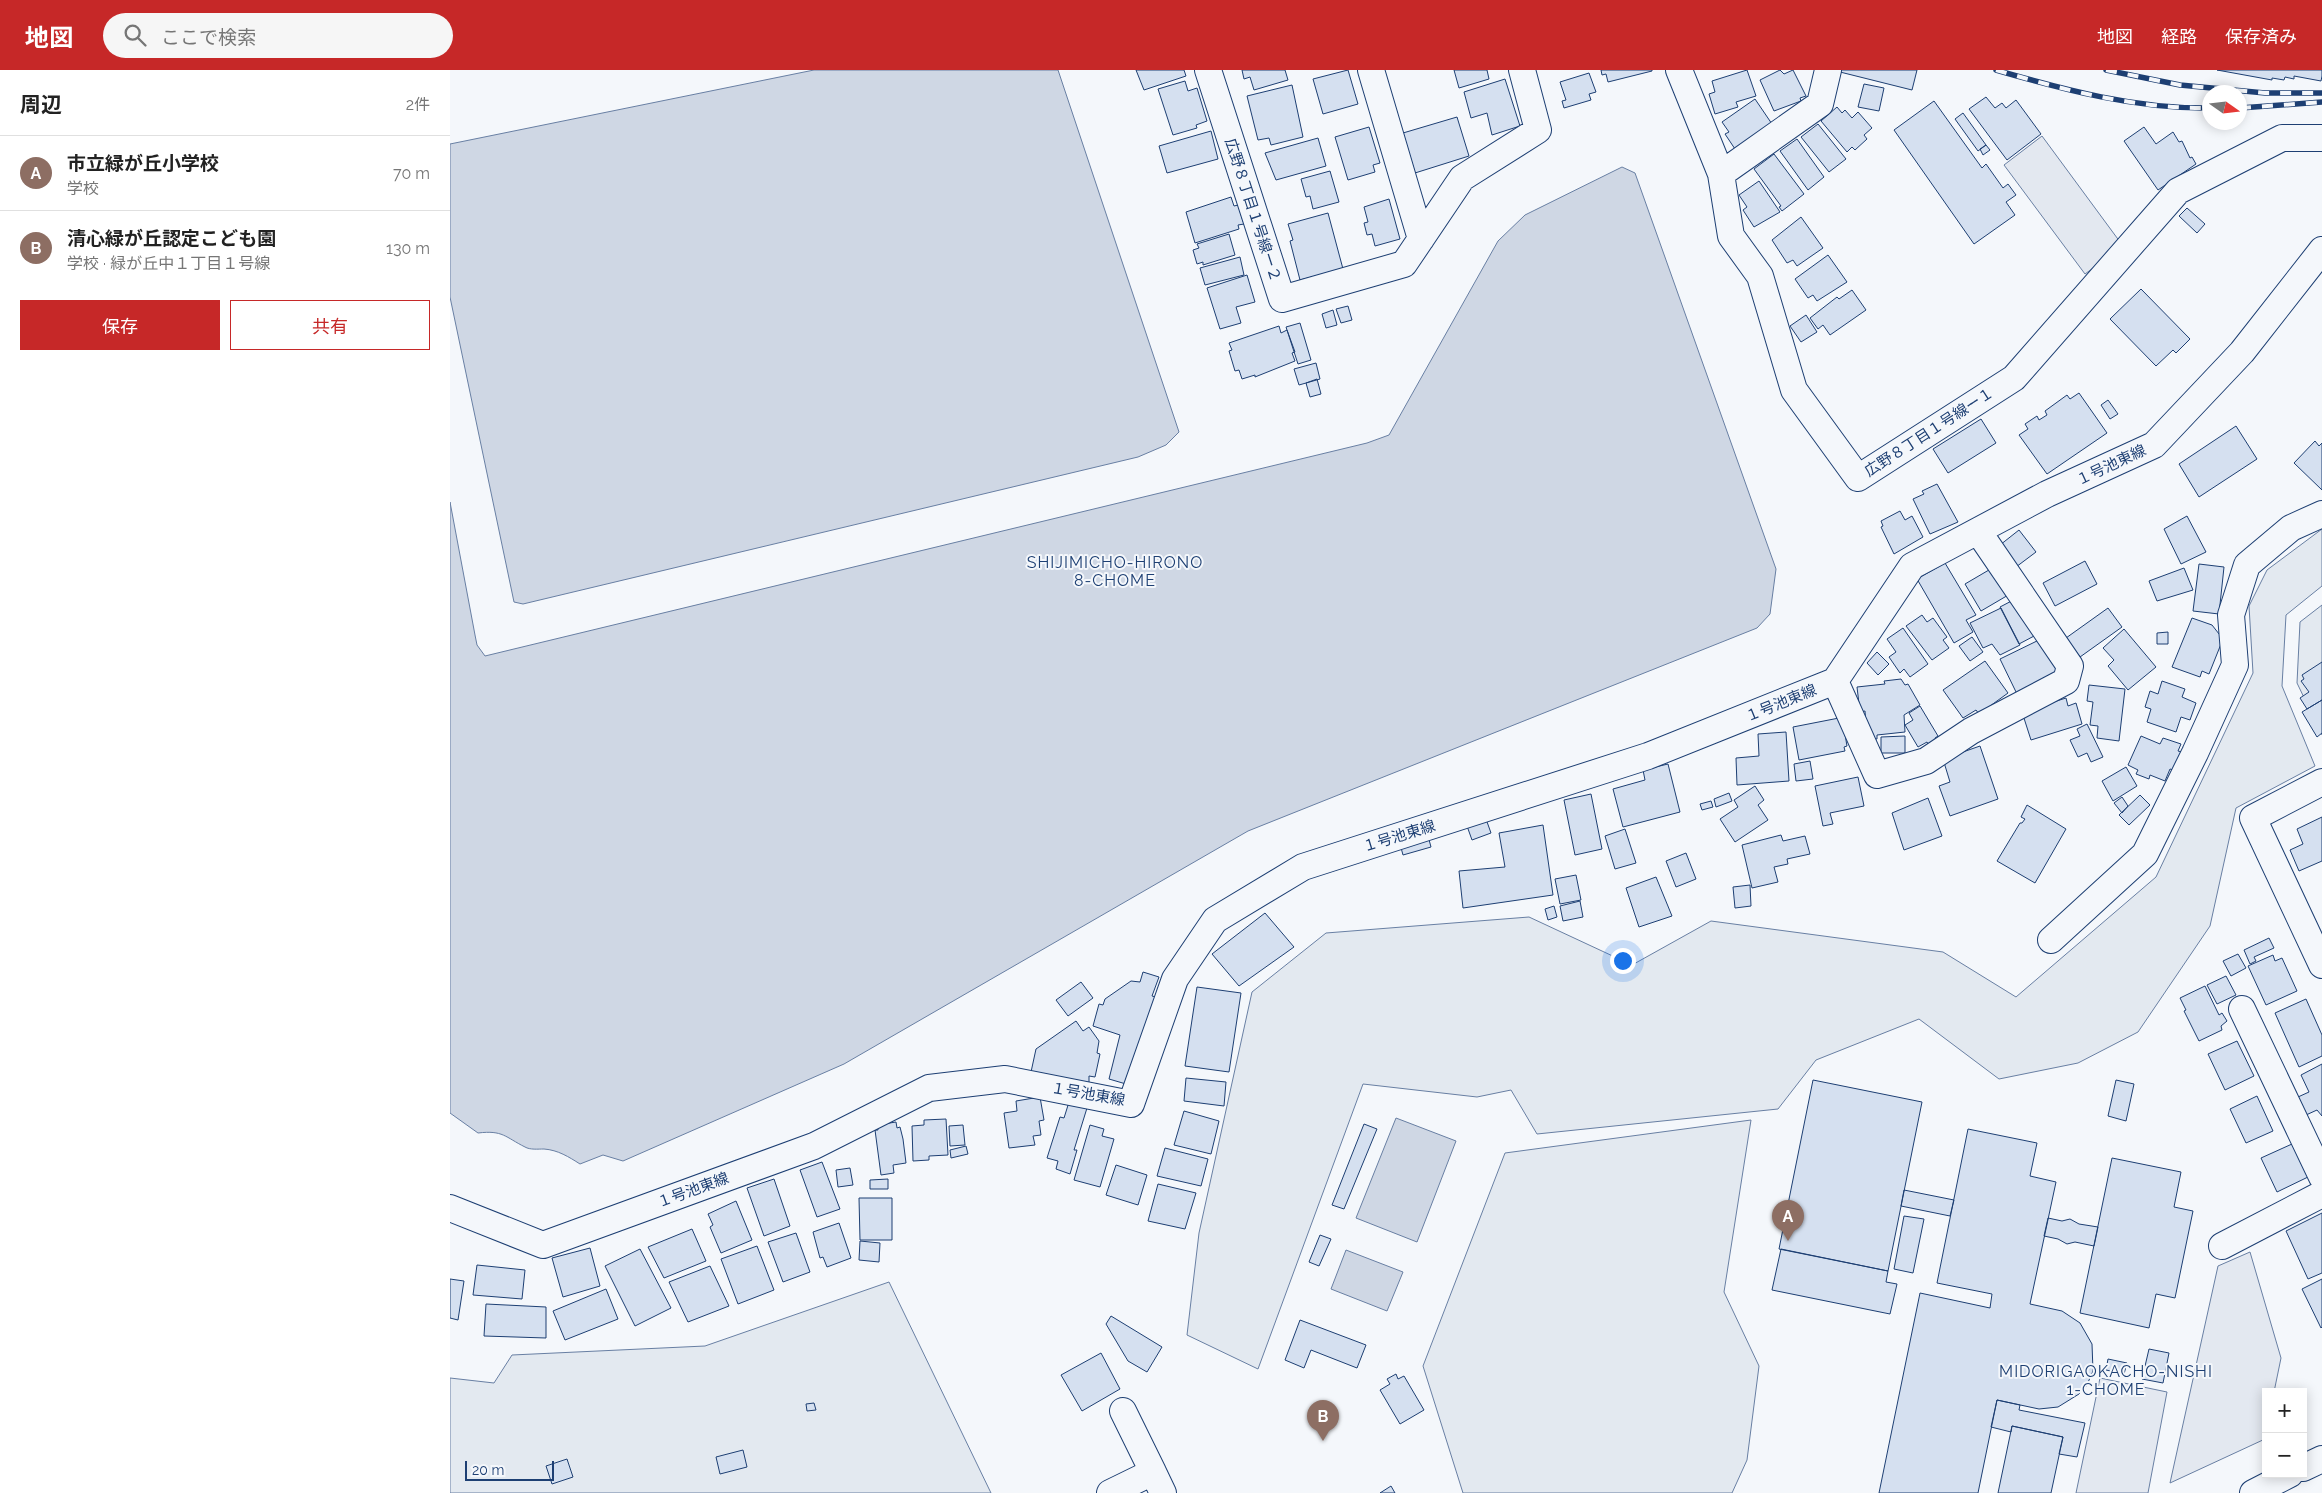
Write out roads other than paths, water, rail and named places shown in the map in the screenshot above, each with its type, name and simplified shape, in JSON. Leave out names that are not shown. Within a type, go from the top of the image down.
[{"type":"street","name":"広野８丁目１号線ー２","points":[[1208,70],[1282,299],[1404,264],[1462,178],[1538,130],[1522,70]]},
{"type":"street","points":[[1372,70],[1421,239]]},
{"type":"street","name":"広野８丁目１号線ー１","points":[[1679,70],[1721,174],[1732,236],[1760,276],[1794,390],[1858,478],[2014,378],[2178,191],[2282,138],[2322,138]]},
{"type":"street","points":[[1721,174],[1820,104],[1828,70]]},
{"type":"street","name":"１号池東線","points":[[450,1208],[543,1245],[814,1146],[928,1088],[1005,1079],[1131,1104],[1175,979],[1215,920],[1303,867],[1648,756],[1835,681],[1912,566],[2047,494],[2154,445],[2242,352],[2322,250]]},
{"type":"street","points":[[2052,940],[2145,854],[2195,753],[2234,665],[2231,615],[2247,566],[2291,528],[2322,514]]},
{"type":"street","points":[[1835,681],[1876,775],[1926,761],[1971,731],[2066,681],[2070,666],[1978,531]]},
{"type":"street","points":[[2322,782],[2254,818],[2322,965]]},
{"type":"street","points":[[2242,1009],[2322,1177]]},
{"type":"street","points":[[2222,1246],[2322,1194]]},
{"type":"street","points":[[1110,1493],[1158,1482],[1123,1411]]},
{"type":"street","points":[[2307,1466],[2322,1458]]},
{"type":"street","points":[[2253,1493],[2282,1478]]},
{"type":"railway","points":[[1996,70],[2048,85],[2128,102],[2202,108]]},
{"type":"railway","points":[[2106,70],[2180,85],[2265,93],[2322,93]]},
{"type":"railway","points":[[2247,107],[2322,102]]},
{"type":"place","name":"市立緑が丘小学校","points":[[1788,1241]]},
{"type":"place","name":"清心緑が丘認定こども園","points":[[1323,1441]]},
{"type":"district","name":"SHIJIMICHO-HIRONO 8-CHOME","points":[[1115,571]]},
{"type":"district","name":"MIDORIGAOKACHO-NISHI 1-CHOME","points":[[2106,1380]]}]
